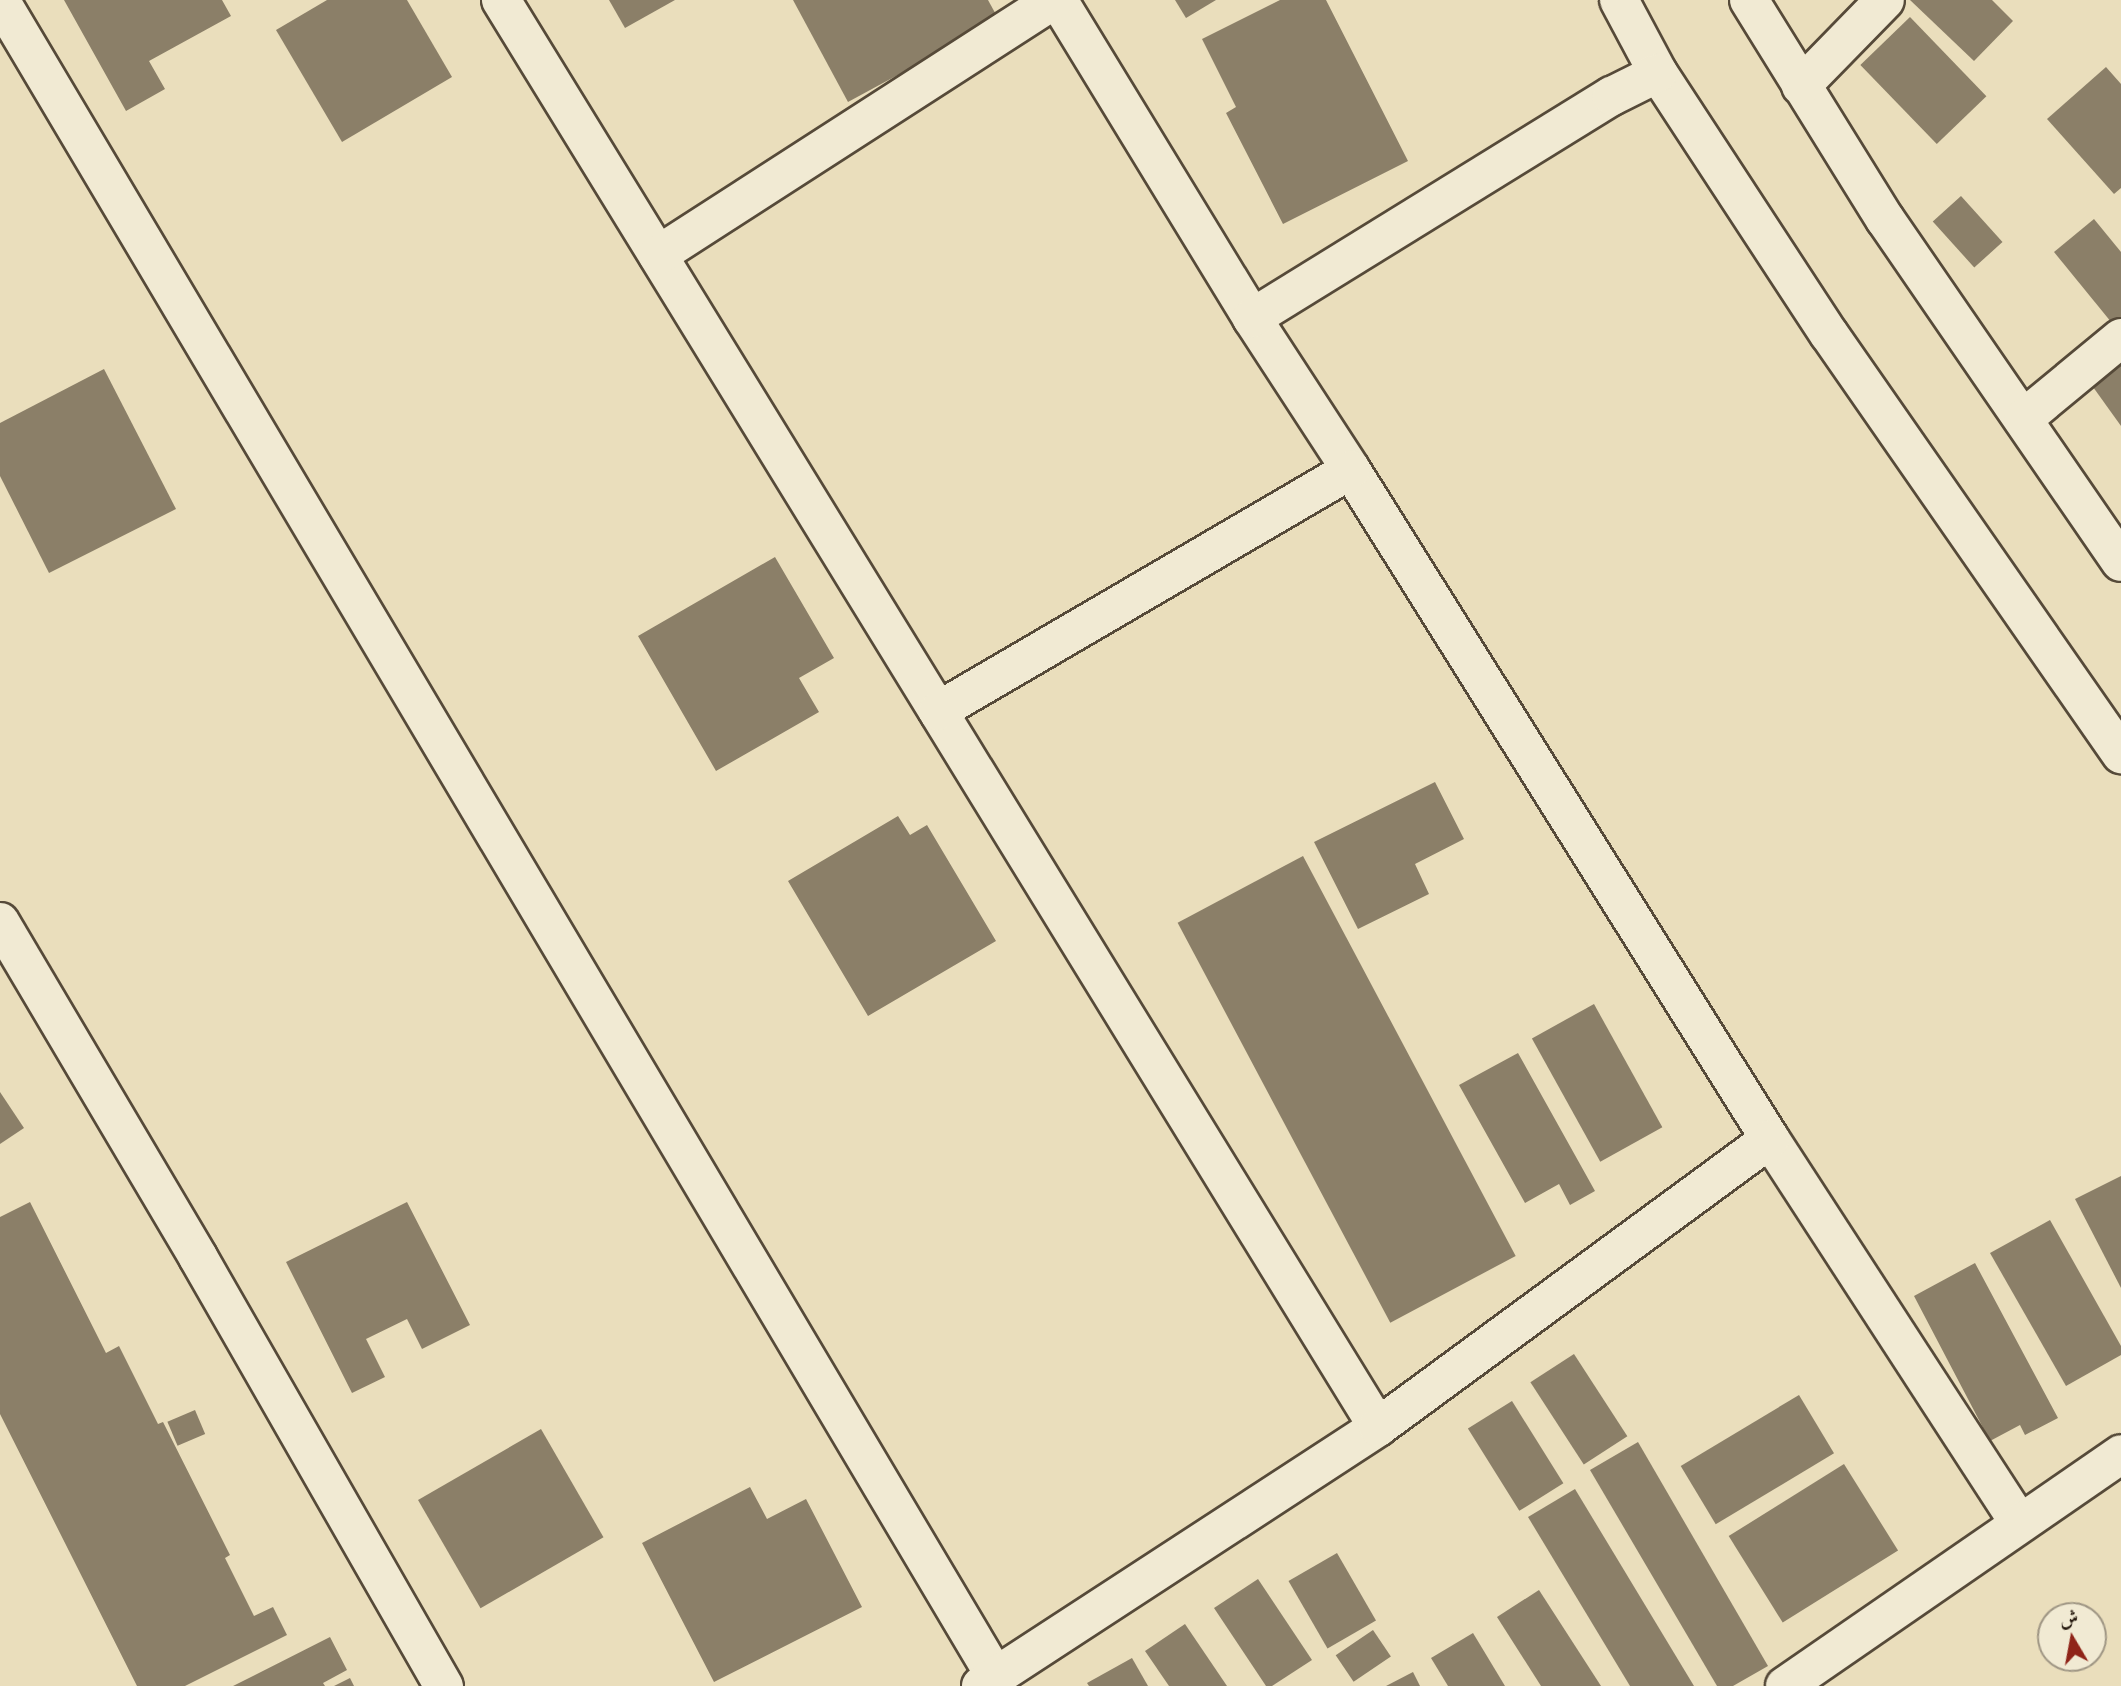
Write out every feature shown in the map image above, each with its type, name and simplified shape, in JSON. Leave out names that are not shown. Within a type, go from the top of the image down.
[{"type":"street","points":[[0,0],[988,1681],[1378,1427],[1770,1139]]},
{"type":"street","points":[[501,0],[1378,1427]]},
{"type":"street","points":[[658,255],[1056,0],[1252,318],[1351,470],[1770,1139],[2020,1523]]},
{"type":"street","points":[[1619,0],[1658,73],[1829,334],[2121,754]]},
{"type":"street","points":[[1749,0],[1885,219],[2121,562]]},
{"type":"street","points":[[1801,86],[1885,0]]},
{"type":"street","points":[[1252,318],[1612,96],[1658,73]]},
{"type":"street","points":[[2023,419],[2121,338]]},
{"type":"street","points":[[938,711],[1351,470]]},
{"type":"street","points":[[0,922],[205,1269],[444,1686]]},
{"type":"street","points":[[1785,1686],[2121,1454]]},
{"type":"building","points":[[64,0],[222,0],[231,16],[149,61],[165,89],[126,111]]},
{"type":"building","points":[[327,0],[407,0],[452,77],[342,142],[276,30]]},
{"type":"building","points":[[609,0],[675,0],[625,28]]},
{"type":"building","points":[[793,0],[988,0],[999,20],[848,102]]},
{"type":"building","points":[[1175,0],[1216,0],[1186,18]]},
{"type":"building","points":[[1280,0],[1326,0],[1408,161],[1283,224],[1226,113],[1236,107],[1202,39]]},
{"type":"building","points":[[1910,0],[1992,0],[2013,21],[1974,61]]},
{"type":"building","points":[[1910,17],[1986,96],[1937,144],[1860,65]]},
{"type":"building","points":[[2106,67],[2121,84],[2121,188],[2114,194],[2047,119]]},
{"type":"building","points":[[1961,196],[2002,242],[1974,268],[1933,221]]},
{"type":"building","points":[[2094,219],[2121,252],[2121,324],[2116,328],[2054,252]]},
{"type":"building","points":[[2121,356],[2121,426],[2088,380]]},
{"type":"building","points":[[104,369],[176,509],[49,573],[0,476],[0,423]]},
{"type":"building","points":[[775,557],[834,658],[799,678],[819,712],[716,771],[638,636]]},
{"type":"building","points":[[1435,782],[1464,839],[1415,864],[1429,894],[1358,929],[1314,842]]},
{"type":"building","points":[[898,816],[910,835],[927,825],[996,941],[868,1016],[788,881]]},
{"type":"building","points":[[1303,856],[1516,1256],[1390,1323],[1178,923]]},
{"type":"building","points":[[1594,1004],[1662,1127],[1600,1162],[1532,1038]]},
{"type":"building","points":[[1518,1053],[1595,1191],[1570,1205],[1559,1184],[1525,1203],[1459,1085]]},
{"type":"building","points":[[0,1092],[24,1128],[0,1144]]},
{"type":"building","points":[[2121,1176],[2121,1288],[2075,1199]]},
{"type":"building","points":[[30,1202],[106,1353],[119,1346],[158,1424],[163,1422],[230,1555],[225,1558],[254,1616],[273,1607],[287,1635],[185,1686],[137,1686],[0,1414],[0,1217]]},
{"type":"building","points":[[407,1202],[470,1325],[422,1349],[407,1319],[366,1339],[385,1377],[352,1393],[286,1262]]},
{"type":"building","points":[[2050,1220],[2121,1346],[2121,1355],[2066,1386],[1990,1253]]},
{"type":"building","points":[[1975,1263],[2058,1418],[2025,1435],[2020,1425],[1990,1441],[1914,1296]]},
{"type":"building","points":[[1574,1354],[1627,1436],[1584,1465],[1530,1382]]},
{"type":"building","points":[[1799,1395],[1834,1453],[1716,1524],[1681,1466]]},
{"type":"building","points":[[1512,1401],[1563,1483],[1519,1511],[1468,1429]]},
{"type":"building","points":[[195,1410],[205,1434],[178,1446],[167,1422]]},
{"type":"building","points":[[541,1429],[604,1537],[481,1608],[418,1500]]},
{"type":"building","points":[[1638,1442],[1768,1666],[1733,1686],[1717,1686],[1590,1470]]},
{"type":"building","points":[[1844,1464],[1898,1551],[1783,1623],[1729,1536]]},
{"type":"building","points":[[750,1487],[767,1519],[806,1499],[862,1607],[714,1682],[642,1543]]},
{"type":"building","points":[[1575,1489],[1694,1686],[1630,1686],[1528,1517]]},
{"type":"building","points":[[1337,1553],[1376,1621],[1328,1649],[1289,1581]]},
{"type":"building","points":[[1258,1579],[1312,1660],[1272,1686],[1266,1686],[1214,1608]]},
{"type":"building","points":[[1539,1590],[1601,1686],[1541,1686],[1497,1617]]},
{"type":"building","points":[[1185,1624],[1227,1686],[1169,1686],[1145,1651]]},
{"type":"building","points":[[1373,1630],[1391,1657],[1354,1682],[1336,1655]]},
{"type":"building","points":[[1473,1633],[1505,1686],[1448,1686],[1431,1658]]},
{"type":"building","points":[[330,1637],[347,1670],[323,1683],[325,1686],[233,1686]]},
{"type":"building","points":[[1132,1658],[1148,1686],[1089,1686],[1087,1683]]},
{"type":"building","points":[[1413,1672],[1420,1686],[1386,1686]]},
{"type":"building","points":[[350,1678],[354,1686],[334,1686]]}]
